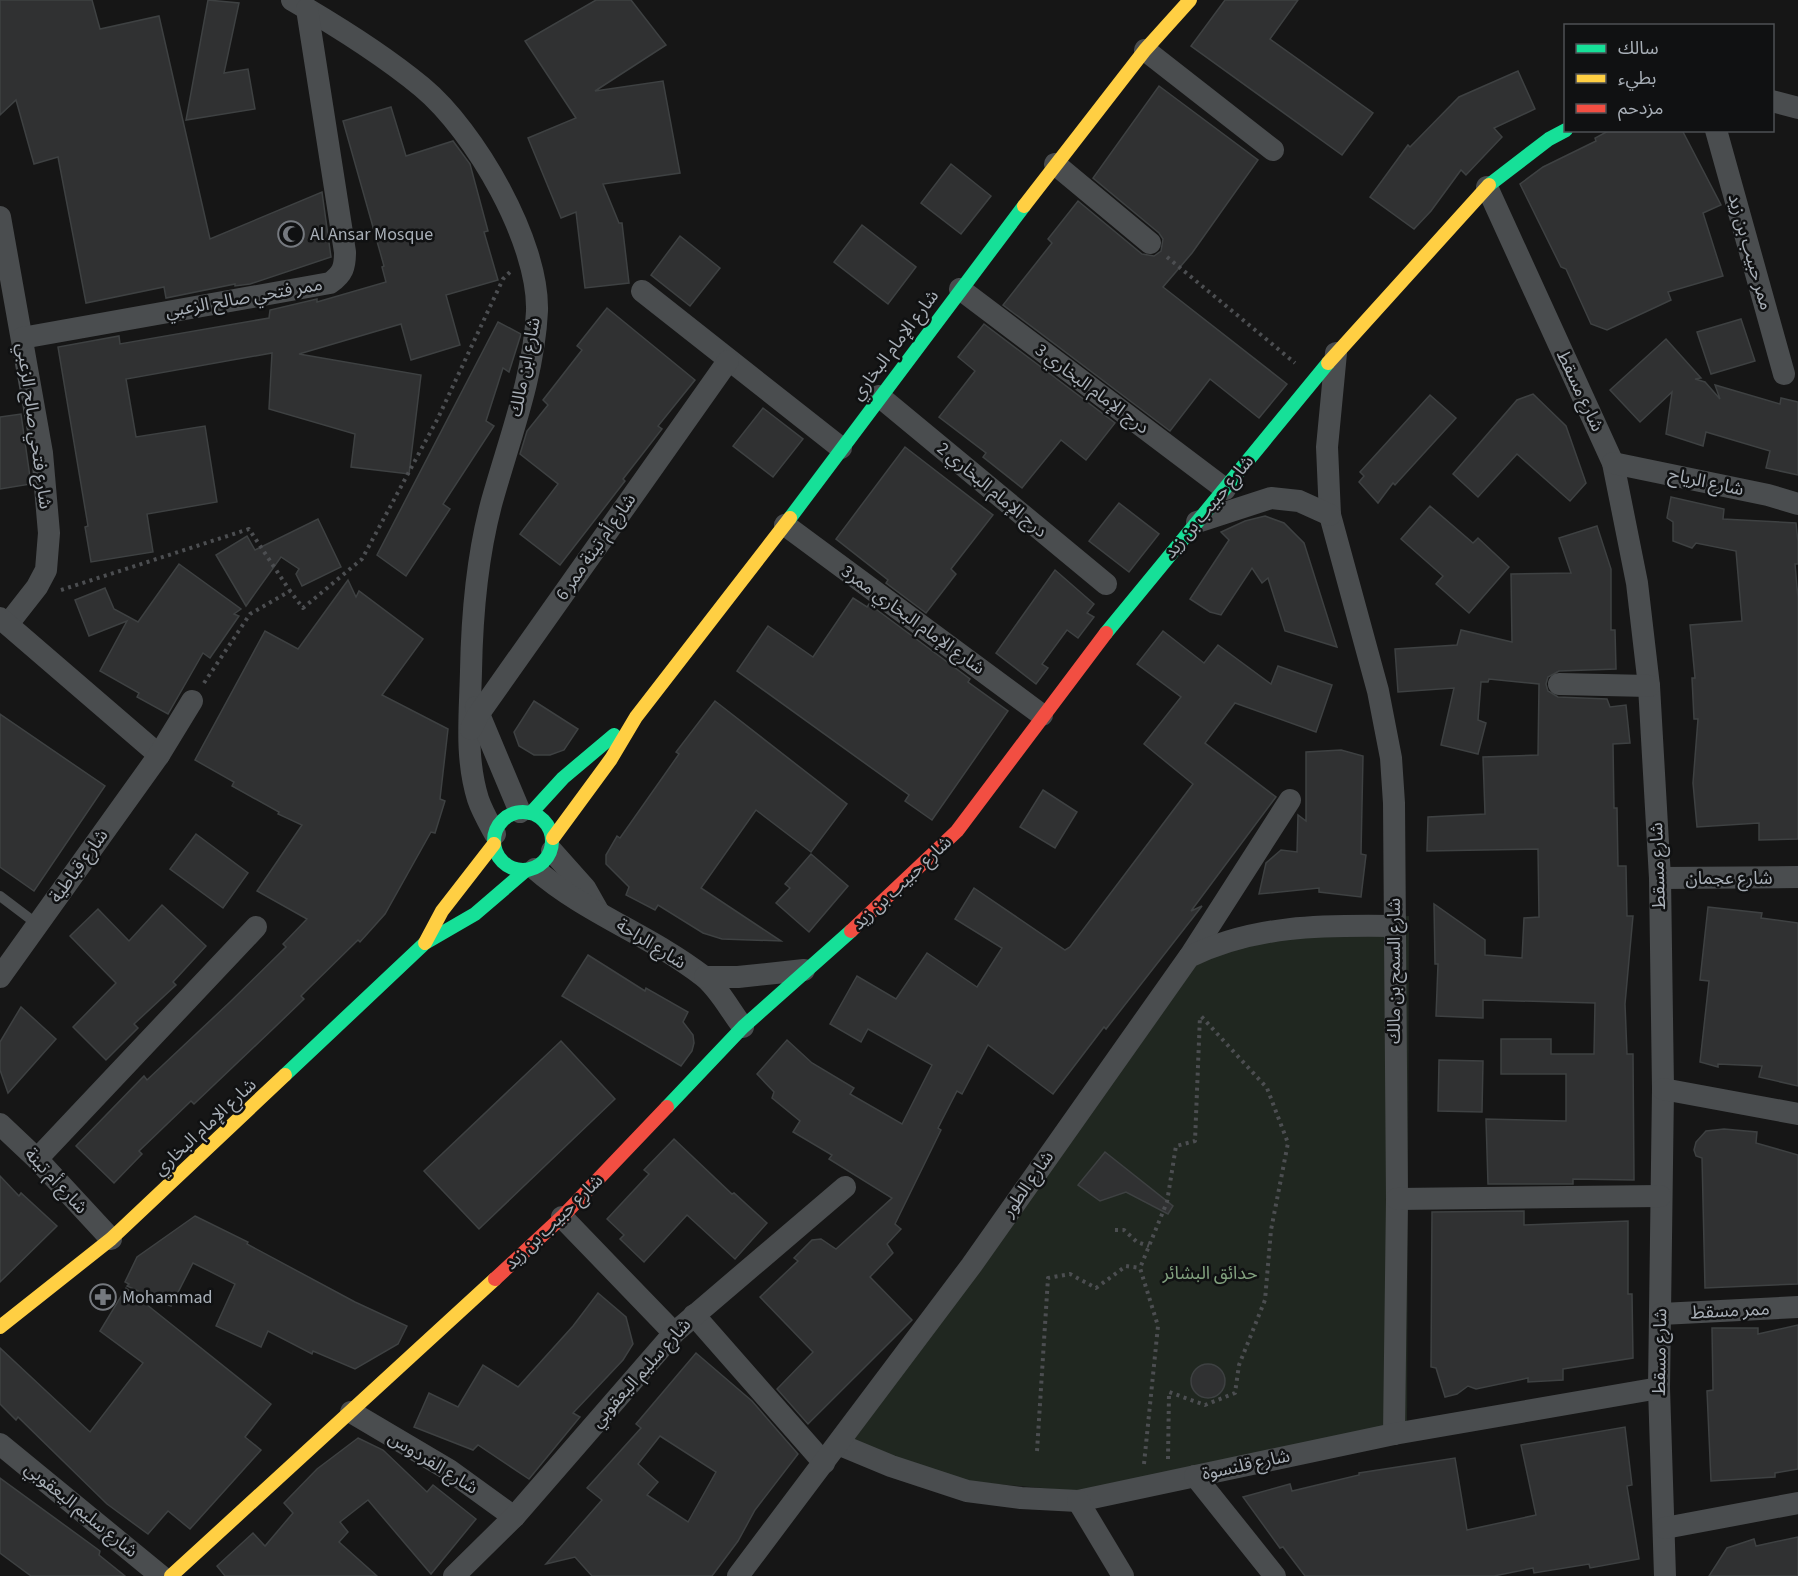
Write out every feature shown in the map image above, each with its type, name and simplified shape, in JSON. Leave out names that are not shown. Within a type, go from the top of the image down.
[{"type":"street","name":"شارع الإمام البخاري","points":[[552,844],[611,759],[636,717],[785,525],[879,396],[1055,164],[1145,50],[1190,0]]},
{"type":"street","name":"شارع ابن مالك","points":[[299,5],[382,56],[424,89],[440,106],[463,132],[484,165],[512,213],[529,254],[536,284],[537,313],[513,429],[480,551],[471,688],[478,800],[494,839]]},
{"type":"street","name":"ممر فتحي صالح الزعبي","points":[[22,338],[330,283],[340,276],[345,266],[345,252],[299,5]]},
{"type":"street","points":[[1145,50],[1273,150]]},
{"type":"street","points":[[1774,101],[1798,108]]},
{"type":"street","name":"شارع حبيب بن زيد","points":[[171,1576],[562,1217],[743,1027],[804,970],[894,893],[957,831],[1042,715],[1129,603],[1336,353],[1487,187],[1564,131]]},
{"type":"street","name":"ممر حبيب بن زيد","points":[[1717,132],[1784,374]]},
{"type":"street","points":[[1055,164],[1150,243]]},
{"type":"street","name":"شارع مسقط","points":[[1487,187],[1613,463],[1637,583],[1649,686],[1660,878],[1662,1089],[1659,1388],[1665,1576]]},
{"type":"street","name":"شارع فتحي صالح الزعبي","points":[[0,217],[42,453],[49,533],[46,570],[37,586],[4,621]]},
{"type":"street","name":"درج الإمام البخاري 3","points":[[960,289],[1225,489]]},
{"type":"street","points":[[642,291],[841,448]]},
{"type":"street","name":"شارع السمح بن مالك","points":[[1336,353],[1327,447],[1330,515],[1364,633],[1391,758],[1397,1199],[1394,1434]]},
{"type":"street","name":"شارع أم تينة ممر 6","points":[[473,725],[728,361]]},
{"type":"street","name":"درج الإمام البخاري 2","points":[[879,396],[1106,584]]},
{"type":"street","name":"شارع الرياح","points":[[1613,463],[1768,495],[1798,504]]},
{"type":"street","points":[[1197,522],[1270,498],[1299,501],[1330,515]]},
{"type":"street","name":"شارع الإمام البخاري ممر3","points":[[785,525],[1042,715]]},
{"type":"street","points":[[4,621],[159,755]]},
{"type":"street","points":[[1559,684],[1649,686]]},
{"type":"street","name":"شارع قباطية","points":[[0,976],[159,755],[192,701]]},
{"type":"street","name":"شارع الإمام البخاري","points":[[525,812],[636,717]]},
{"type":"street","name":"شارع ابن مالك","points":[[473,725],[525,812]]},
{"type":"street","points":[[1189,957],[1290,800]]},
{"type":"street","points":[[525,812],[542,818],[549,827],[552,844],[545,861],[530,870],[514,870],[504,864],[497,855],[494,839],[504,819],[525,812]]},
{"type":"street","name":"شارع الإمام البخاري","points":[[425,943],[442,911],[494,839]]},
{"type":"street","name":"شارع الراحة","points":[[552,844],[585,888],[598,911]]},
{"type":"street","name":"شارع الإمام البخاري","points":[[0,1326],[111,1239],[425,943],[475,914],[530,870]]},
{"type":"street","name":"شارع الراحة","points":[[530,870],[561,892],[598,911],[705,977],[743,1027]]},
{"type":"street","name":"شارع عجمان","points":[[1660,878],[1798,877]]},
{"type":"street","name":"شارع الطور","points":[[738,1576],[971,1266],[1189,957],[1216,944],[1244,935],[1317,925],[1394,926]]},
{"type":"street","points":[[38,1159],[256,927]]},
{"type":"street","name":"شارع الراحة","points":[[705,977],[738,977],[804,970]]},
{"type":"street","points":[[1662,1089],[1798,1114]]},
{"type":"street","name":"شارع أم تينة","points":[[0,1124],[38,1159],[111,1239]]},
{"type":"street","name":"شارع سليم اليعقوبي","points":[[454,1576],[514,1517],[674,1333],[845,1187]]},
{"type":"street","points":[[1397,1199],[1660,1196]]},
{"type":"street","points":[[562,1217],[674,1333]]},
{"type":"street","name":"ممر مسقط","points":[[1661,1314],[1798,1307]]},
{"type":"street","points":[[693,1316],[824,1463]]},
{"type":"street","name":"شارع قلنسوة","points":[[838,1444],[891,1466],[967,1491],[1021,1498],[1078,1501],[1394,1434],[1659,1388]]},
{"type":"street","name":"شارع الفردوس","points":[[351,1412],[449,1470],[514,1517]]},
{"type":"street","name":"شارع سليم اليعقوبي","points":[[0,1444],[161,1576]]},
{"type":"street","points":[[1195,1476],[1275,1576]]},
{"type":"street","points":[[1078,1501],[1123,1576]]},
{"type":"street","points":[[1665,1528],[1798,1503]]},
{"type":"lane","points":[[0,896],[37,924]]},
{"type":"path","points":[[1150,243],[1314,379]]},
{"type":"path","points":[[37,586],[62,590],[249,529],[303,608],[362,559],[438,418],[503,279],[529,254]]},
{"type":"path","points":[[192,701],[250,614],[290,591]]},
{"type":"path","points":[[1142,1486],[1158,1326],[1140,1268],[1167,1202],[1176,1146],[1195,1142],[1200,1015],[1267,1088],[1288,1143],[1271,1230],[1265,1300],[1239,1365],[1235,1393],[1205,1405],[1169,1392],[1168,1459]]},
{"type":"path","points":[[1115,1230],[1124,1230],[1137,1242],[1149,1246]]},
{"type":"path","points":[[1037,1451],[1048,1278],[1070,1274],[1096,1288],[1126,1266],[1140,1268]]},
{"type":"green space","name":"حدائق البشائر","points":[[1409,916],[1407,1434],[1076,1491],[962,1481],[835,1451],[1195,955],[1290,924]]},
{"type":"building","points":[[0,0],[92,0],[100,29],[159,16],[210,239],[322,192],[331,257],[250,284],[235,286],[235,284],[166,298],[164,287],[86,303],[58,157],[34,164],[16,100],[0,115]]},
{"type":"building","points":[[208,0],[239,3],[224,73],[248,69],[255,109],[186,120]]},
{"type":"building","points":[[596,0],[631,0],[666,45],[595,91],[663,81],[680,173],[603,184],[619,223],[622,223],[629,283],[585,288],[576,212],[561,218],[528,138],[576,118],[525,41]]},
{"type":"building","points":[[1225,0],[1298,0],[1270,39],[1373,113],[1342,155],[1191,46]]},
{"type":"building","points":[[1518,71],[1535,109],[1494,128],[1502,137],[1466,175],[1461,170],[1431,211],[1414,229],[1370,197],[1408,145],[1410,147],[1459,97]]},
{"type":"building","points":[[1159,86],[1258,160],[1192,253],[1163,287],[1287,384],[1259,418],[1210,379],[1170,431],[1003,305],[1052,243],[1048,239],[1078,201],[1142,254],[1154,256],[1161,251],[1163,239],[1159,233],[1093,178]]},
{"type":"building","points":[[391,107],[406,156],[453,141],[470,164],[488,231],[484,232],[498,280],[446,295],[460,345],[411,360],[401,324],[299,354],[421,375],[409,474],[351,467],[355,434],[269,409],[272,353],[126,379],[136,437],[205,426],[217,502],[147,514],[153,552],[91,562],[85,527],[88,526],[58,347],[119,336],[120,344],[269,318],[270,310],[317,299],[317,302],[386,282],[382,267],[384,266],[343,121]]},
{"type":"building","points":[[1606,132],[1683,132],[1721,205],[1703,213],[1723,276],[1668,292],[1671,300],[1607,330],[1591,324],[1566,269],[1561,267],[1520,184],[1543,167],[1596,141],[1595,138]]},
{"type":"building","points":[[951,164],[991,196],[961,234],[921,203]]},
{"type":"building","points":[[862,225],[916,267],[888,304],[834,262]]},
{"type":"building","points":[[680,236],[720,268],[690,306],[651,275]]},
{"type":"building","points":[[607,308],[695,380],[658,426],[662,429],[623,479],[625,481],[560,565],[520,534],[558,484],[520,454],[527,431],[548,405],[543,400],[582,350],[577,346]]},
{"type":"building","points":[[1741,319],[1755,361],[1711,374],[1697,332]]},
{"type":"building","points":[[498,322],[521,334],[509,372],[503,368],[486,421],[494,426],[443,504],[450,509],[406,576],[377,555]]},
{"type":"building","points":[[984,324],[1115,423],[1086,460],[1061,440],[1022,488],[983,457],[986,453],[939,417],[975,371],[958,357]]},
{"type":"building","points":[[1666,339],[1701,378],[1695,379],[1705,382],[1720,399],[1715,385],[1780,404],[1781,398],[1798,402],[1798,475],[1766,468],[1770,451],[1706,432],[1703,446],[1666,434],[1672,392],[1640,422],[1610,390]]},
{"type":"building","points":[[1533,394],[1566,426],[1586,483],[1570,501],[1517,454],[1478,497],[1453,474],[1517,400]]},
{"type":"building","points":[[1430,395],[1456,418],[1395,485],[1393,483],[1378,503],[1359,482],[1364,476],[1360,472]]},
{"type":"building","points":[[763,408],[803,439],[773,477],[733,446]]},
{"type":"building","points":[[21,414],[31,484],[0,489],[0,417]]},
{"type":"building","points":[[905,447],[993,515],[951,569],[956,574],[926,613],[886,583],[888,580],[836,539]]},
{"type":"building","points":[[1671,497],[1724,509],[1723,519],[1796,523],[1798,542],[1798,564],[1795,564],[1798,598],[1798,839],[1759,840],[1759,823],[1697,827],[1693,783],[1698,719],[1694,719],[1692,678],[1695,678],[1690,625],[1742,621],[1736,551],[1696,543],[1692,548],[1673,541],[1673,522],[1667,518]]},
{"type":"building","points":[[1119,503],[1159,534],[1129,572],[1089,541]]},
{"type":"building","points":[[1430,506],[1473,543],[1478,538],[1509,567],[1469,613],[1436,584],[1443,576],[1401,539]]},
{"type":"building","points":[[1265,516],[1284,523],[1304,543],[1337,647],[1285,631],[1268,578],[1262,583],[1252,568],[1221,615],[1210,612],[1190,599],[1229,540],[1221,532],[1245,521]]},
{"type":"building","points":[[318,519],[341,567],[302,586],[296,574],[299,569],[281,557],[246,606],[216,555],[247,536],[255,550]]},
{"type":"building","points":[[1597,526],[1611,569],[1611,630],[1615,630],[1616,669],[1559,671],[1548,677],[1546,684],[1548,691],[1558,697],[1607,699],[1610,707],[1626,705],[1630,743],[1613,744],[1614,808],[1617,808],[1618,866],[1626,866],[1627,916],[1633,916],[1625,1004],[1627,1054],[1633,1054],[1634,1180],[1573,1179],[1573,1184],[1488,1184],[1486,1119],[1566,1121],[1566,1074],[1501,1074],[1501,1039],[1551,1039],[1551,1054],[1594,1054],[1595,1003],[1483,1000],[1483,1018],[1436,1016],[1438,964],[1435,964],[1434,904],[1485,940],[1485,955],[1522,958],[1524,918],[1539,917],[1538,849],[1427,851],[1428,817],[1485,814],[1483,757],[1538,755],[1539,684],[1489,679],[1488,682],[1481,682],[1478,720],[1486,723],[1478,754],[1441,745],[1454,688],[1398,692],[1395,649],[1457,645],[1461,630],[1512,642],[1511,574],[1571,573],[1559,538]]},
{"type":"building","points":[[179,564],[241,609],[234,614],[239,616],[210,658],[203,653],[168,714],[137,697],[139,693],[100,671],[127,621],[89,636],[75,600],[105,588],[114,609],[138,622]]},
{"type":"building","points":[[1055,570],[1094,604],[1087,613],[1094,617],[1078,638],[1067,630],[1042,664],[1048,668],[1036,684],[996,653]]},
{"type":"building","points":[[348,580],[356,597],[359,591],[423,639],[382,695],[448,729],[440,799],[445,801],[435,833],[431,832],[385,914],[360,942],[358,940],[301,996],[304,999],[194,1104],[191,1101],[139,1151],[142,1154],[114,1183],[76,1146],[144,1076],[147,1080],[286,947],[283,944],[307,919],[257,891],[302,825],[278,814],[279,812],[232,786],[234,782],[195,760],[265,631],[298,649]]},
{"type":"building","points":[[853,598],[867,607],[869,604],[970,679],[968,682],[1008,711],[932,820],[905,801],[909,795],[737,671],[768,626],[813,657]]},
{"type":"building","points":[[1163,631],[1204,663],[1218,645],[1271,684],[1278,666],[1332,685],[1316,732],[1235,703],[1205,743],[1276,797],[1191,911],[1202,906],[1053,1094],[988,1045],[962,1094],[957,1091],[938,1128],[941,1130],[895,1224],[901,1229],[887,1244],[893,1253],[870,1277],[912,1320],[808,1424],[777,1389],[813,1352],[760,1297],[798,1261],[794,1258],[812,1240],[821,1239],[836,1249],[892,1198],[829,1159],[832,1155],[793,1132],[800,1121],[772,1098],[774,1092],[757,1074],[787,1040],[812,1063],[854,1088],[850,1094],[902,1124],[932,1065],[868,1029],[861,1042],[830,1024],[857,976],[896,999],[927,953],[977,987],[1002,948],[955,919],[974,888],[1065,950],[1070,947],[1193,784],[1144,744],[1181,697],[1137,664]]},
{"type":"building","points":[[534,701],[578,729],[564,750],[550,755],[534,755],[519,746],[514,732]]},
{"type":"building","points":[[715,701],[847,804],[811,852],[756,810],[701,888],[781,941],[722,939],[703,933],[658,905],[655,910],[626,895],[629,887],[606,864],[606,855],[617,836],[620,838],[679,754],[676,752]]},
{"type":"building","points":[[0,714],[105,786],[34,891],[0,867]]},
{"type":"building","points":[[1341,750],[1363,756],[1361,854],[1366,855],[1361,897],[1319,892],[1319,888],[1259,894],[1266,863],[1281,850],[1297,852],[1298,815],[1306,821],[1306,752]]},
{"type":"building","points":[[1043,790],[1077,812],[1055,848],[1020,827]]},
{"type":"building","points":[[196,834],[248,873],[223,908],[170,869]]},
{"type":"building","points":[[811,854],[848,886],[809,932],[776,903],[790,888],[785,884]]},
{"type":"building","points":[[162,905],[206,946],[173,982],[176,985],[134,1024],[138,1028],[106,1060],[73,1027],[116,983],[70,936],[98,909],[129,941]]},
{"type":"building","points":[[1708,907],[1762,913],[1761,918],[1798,923],[1798,1086],[1759,1077],[1762,1066],[1718,1064],[1718,1067],[1700,1062],[1709,981],[1700,980]]},
{"type":"building","points":[[588,955],[645,991],[646,988],[688,1012],[683,1022],[693,1035],[694,1043],[692,1051],[681,1066],[562,996]]},
{"type":"building","points":[[21,1007],[56,1039],[8,1093],[0,1070],[0,1042]]},
{"type":"building","points":[[561,1041],[615,1099],[479,1229],[424,1171]]},
{"type":"building","points":[[1439,1060],[1483,1061],[1482,1112],[1438,1111]]},
{"type":"building","points":[[1724,1129],[1757,1132],[1756,1143],[1798,1155],[1798,1284],[1705,1288],[1702,1158],[1696,1156],[1694,1150],[1696,1142],[1706,1131]]},
{"type":"building","points":[[674,1139],[732,1194],[734,1193],[767,1223],[735,1259],[687,1215],[644,1262],[620,1239],[624,1235],[607,1219],[649,1174],[644,1170]]},
{"type":"building","points":[[1105,1152],[1173,1206],[1168,1214],[1126,1192],[1100,1201],[1078,1185]]},
{"type":"building","points":[[0,1176],[19,1196],[21,1193],[57,1226],[0,1282]]},
{"type":"building","points":[[1524,1211],[1524,1225],[1628,1221],[1628,1294],[1632,1294],[1633,1358],[1563,1369],[1563,1380],[1528,1382],[1528,1378],[1476,1389],[1468,1386],[1457,1394],[1445,1397],[1436,1368],[1431,1367],[1432,1212]]},
{"type":"building","points":[[195,1216],[248,1242],[247,1244],[355,1302],[407,1326],[398,1344],[355,1369],[313,1351],[312,1354],[268,1331],[261,1347],[216,1326],[235,1284],[193,1263],[171,1306],[127,1286],[129,1284],[125,1282],[137,1257]]},
{"type":"building","points":[[126,1288],[271,1404],[245,1437],[261,1450],[190,1529],[168,1511],[148,1534],[107,1504],[18,1417],[16,1420],[0,1404],[0,1348],[90,1432],[143,1363],[100,1331]]},
{"type":"building","points":[[598,1293],[626,1317],[633,1344],[623,1360],[573,1413],[580,1417],[529,1479],[478,1445],[473,1450],[414,1427],[429,1393],[458,1407],[483,1365],[518,1387],[573,1326]]},
{"type":"building","points":[[1798,1325],[1798,1469],[1775,1473],[1775,1477],[1711,1481],[1707,1391],[1713,1390],[1712,1328],[1758,1328],[1758,1334]]},
{"type":"building","points":[[696,1353],[752,1401],[798,1454],[755,1510],[738,1541],[712,1576],[592,1576],[575,1557],[546,1564],[602,1500],[587,1488],[641,1428],[636,1424]],"holes":[[[660,1436],[716,1472],[688,1522],[647,1495],[658,1482],[638,1464]]]},
{"type":"building","points":[[1208,1364],[1220,1369],[1225,1381],[1220,1393],[1208,1398],[1196,1393],[1191,1381],[1196,1369]]},
{"type":"building","points":[[1625,1427],[1632,1485],[1627,1486],[1639,1559],[1590,1568],[1589,1564],[1534,1573],[1533,1568],[1494,1576],[1305,1576],[1283,1547],[1280,1548],[1243,1497],[1290,1484],[1292,1491],[1359,1475],[1359,1473],[1455,1458],[1467,1530],[1536,1515],[1521,1445]]},
{"type":"building","points":[[358,1438],[383,1450],[427,1492],[433,1485],[476,1519],[431,1574],[368,1500],[340,1522],[348,1532],[339,1542],[377,1576],[225,1576],[217,1566],[253,1533],[265,1546],[293,1513],[284,1503],[317,1469]]},
{"type":"building","points":[[0,1478],[100,1551],[99,1555],[125,1576],[31,1576],[0,1553]]},
{"type":"building","points":[[1798,1537],[1798,1576],[1709,1576],[1727,1548],[1754,1539],[1756,1546]]},
{"type":"traffic: fast","points":[[1489,185],[1549,139],[1564,131]]},
{"type":"traffic: fast","points":[[790,518],[1024,206]]},
{"type":"traffic: fast","points":[[1106,633],[1328,363]]},
{"type":"traffic: fast","points":[[531,813],[563,778],[614,735]]},
{"type":"traffic: fast","points":[[517,812],[529,812],[544,820],[552,835],[552,841],[552,847],[544,862],[529,870],[517,870],[502,862],[494,847],[494,835],[502,820],[517,812]]},
{"type":"traffic: fast","points":[[285,1075],[425,943],[475,914],[525,871]]},
{"type":"traffic: fast","points":[[667,1107],[743,1027],[851,931]]},
{"type":"traffic: slow","points":[[1024,206],[1145,50],[1190,0]]},
{"type":"traffic: slow","points":[[1328,363],[1489,185]]},
{"type":"traffic: slow","points":[[553,838],[611,759],[636,717],[790,518]]},
{"type":"traffic: slow","points":[[425,943],[442,911],[494,844]]},
{"type":"traffic: slow","points":[[0,1327],[111,1239],[285,1075]]},
{"type":"traffic: slow","points":[[171,1576],[495,1279]]},
{"type":"traffic: jam","points":[[851,931],[957,831],[1106,633]]},
{"type":"traffic: jam","points":[[495,1279],[562,1217],[667,1107]]},
{"type":"place","name":"Al Ansar Mosque","points":[[291,234]]},
{"type":"place","name":"Mohammad","points":[[103,1297]]}]
